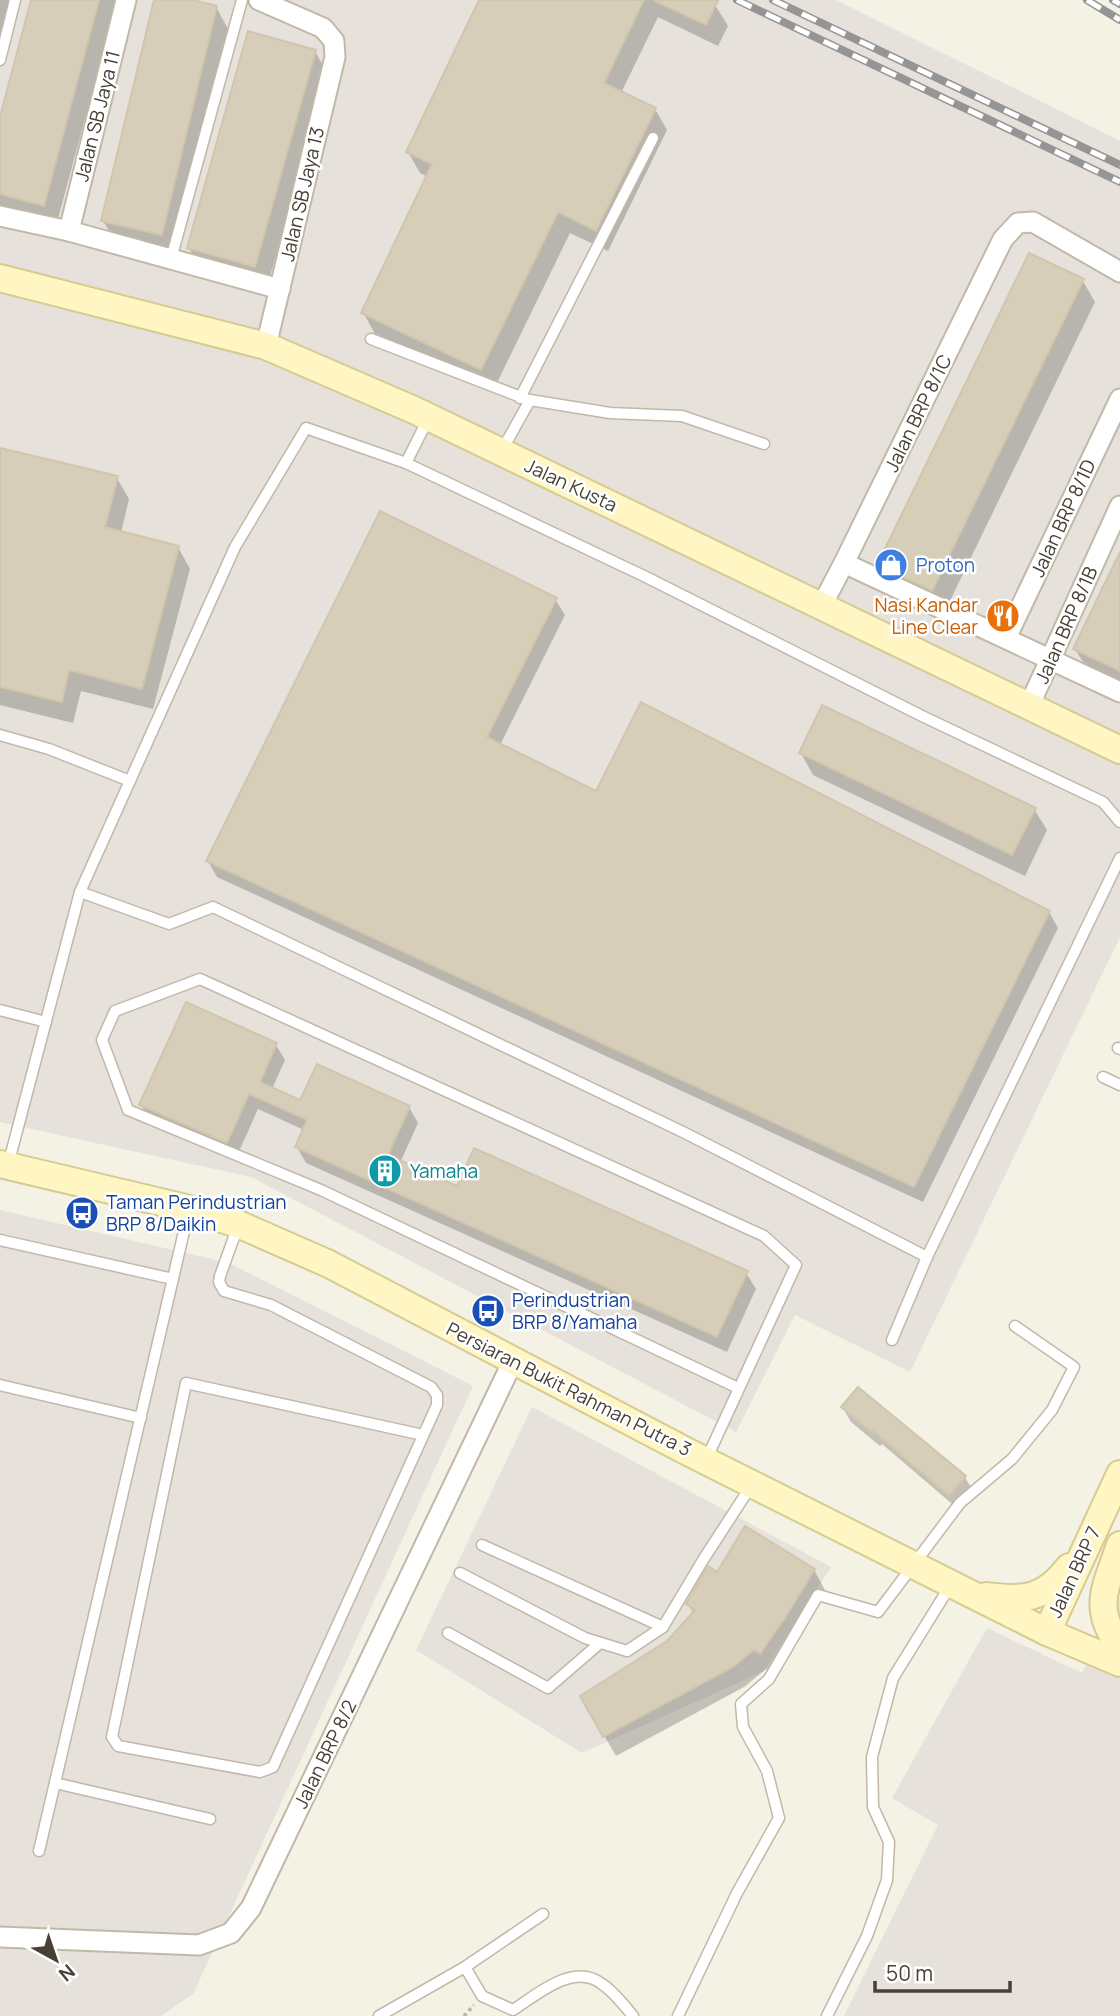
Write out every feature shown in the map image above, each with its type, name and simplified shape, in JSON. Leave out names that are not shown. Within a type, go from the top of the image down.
[{"type":"main road","name":"Jalan Kusta","points":[[0,278],[266,346],[429,417],[1120,750]]},
{"type":"main road","name":"Persiaran Bukit Rahman Putra 3","points":[[4,1165],[190,1209],[238,1224],[329,1264],[706,1460],[1047,1632],[1120,1663]]},
{"type":"main road","name":"Jalan BRP 7","points":[[1047,1632],[1120,1474]]},
{"type":"main road","points":[[976,1595],[1014,1600],[1039,1594],[1057,1583],[1088,1540]]},
{"type":"main road","name":"Jalan BRP 7","points":[[1073,1643],[1120,1545]]},
{"type":"main road","points":[[1120,1545],[1104,1594],[1102,1612],[1109,1632],[1120,1647]]},
{"type":"street","name":"Jalan SB Jaya 11","points":[[69,231],[126,0]]},
{"type":"street","name":"Jalan SB Jaya 13","points":[[259,0],[323,28],[334,41],[335,57],[266,346]]},
{"type":"street","points":[[0,216],[69,231],[280,289]]},
{"type":"street","name":"Jalan BRP 8/1C","points":[[822,605],[1003,239],[1018,223],[1033,222],[1120,272]]},
{"type":"street","name":"Jalan BRP 8/1D","points":[[1006,638],[1120,399]]},
{"type":"street","name":"Jalan BRP 8/1B","points":[[1029,706],[1120,506]]},
{"type":"street","points":[[844,564],[1120,692]]},
{"type":"street","name":"Jalan BRP 8/2","points":[[0,1937],[199,1945],[231,1934],[251,1909],[513,1361]]},
{"type":"lane","points":[[0,60],[15,0]]},
{"type":"lane","points":[[171,259],[242,0]]},
{"type":"lane","points":[[501,452],[653,138]]},
{"type":"lane","points":[[370,339],[525,399],[610,413],[682,416],[764,444]]},
{"type":"lane","points":[[406,463],[429,417]]},
{"type":"lane","points":[[4,1165],[46,1022],[80,892],[235,547],[306,428],[406,463],[646,577],[922,716],[1103,802],[1120,822]]},
{"type":"lane","points":[[0,735],[50,749],[130,781]]},
{"type":"lane","points":[[892,1340],[927,1257],[1120,858]]},
{"type":"lane","points":[[80,892],[169,924],[213,907],[685,1133],[927,1257]]},
{"type":"lane","points":[[706,1460],[796,1265],[764,1236],[200,979],[115,1011],[102,1040],[128,1110],[321,1190],[738,1388]]},
{"type":"lane","points":[[0,1010],[46,1022]]},
{"type":"lane","points":[[1102,1077],[1120,1085]]},
{"type":"lane","points":[[39,1852],[190,1209]]},
{"type":"lane","points":[[238,1224],[220,1276],[219,1282],[224,1291],[271,1305],[431,1387],[438,1399],[423,1435],[273,1768],[260,1772],[118,1746],[113,1732],[186,1383],[423,1435]]},
{"type":"lane","points":[[0,1240],[173,1279]]},
{"type":"lane","points":[[678,2016],[737,1892],[779,1818],[767,1771],[743,1727],[741,1704],[769,1679],[818,1595],[878,1612],[928,1542],[960,1503],[1012,1459],[1052,1410],[1074,1367],[1014,1326]]},
{"type":"lane","points":[[0,1385],[141,1418]]},
{"type":"lane","points":[[460,1573],[585,1638],[627,1651],[663,1627],[754,1483]]},
{"type":"lane","points":[[482,1545],[663,1627]]},
{"type":"lane","points":[[827,2016],[867,1936],[887,1880],[888,1842],[873,1807],[872,1757],[893,1678],[952,1583]]},
{"type":"lane","points":[[448,1633],[548,1688],[600,1643]]},
{"type":"lane","points":[[55,1783],[210,1819]]},
{"type":"lane","points":[[379,2016],[465,1967],[543,1914]]},
{"type":"lane","points":[[465,1967],[482,1996],[511,2013],[559,1981],[578,1976],[588,1977],[605,1986],[633,2016]]},
{"type":"shaded area","points":[[0,0],[836,0],[1120,141],[1120,937],[910,1372],[795,1315],[736,1432],[251,1177],[0,1122]]},
{"type":"shaded area","points":[[0,1210],[229,1263],[473,1386],[193,1994],[161,2016],[0,2016]]},
{"type":"shaded area","points":[[532,1407],[831,1567],[764,1671],[582,1753],[416,1650]]},
{"type":"shaded area","points":[[1120,1597],[1120,2016],[844,2016],[938,1825],[892,1798],[987,1628],[1082,1673]]},
{"type":"building","points":[[31,0],[99,0],[44,206],[0,194],[0,117]]},
{"type":"building","points":[[154,0],[193,0],[217,6],[162,235],[101,221]]},
{"type":"building","points":[[479,0],[644,0],[604,83],[656,108],[596,231],[558,212],[481,370],[361,313],[432,164],[406,152]]},
{"type":"building","points":[[653,0],[718,0],[706,25]]},
{"type":"building","points":[[248,31],[316,50],[255,267],[187,248]]},
{"type":"building","points":[[1029,253],[1084,279],[932,591],[877,565]]},
{"type":"building","points":[[0,448],[118,476],[105,527],[179,546],[142,689],[69,670],[62,702],[0,687]]},
{"type":"building","points":[[380,511],[557,598],[487,737],[596,791],[641,702],[1050,911],[914,1187],[206,861]]},
{"type":"building","points":[[1120,552],[1120,671],[1073,649]]},
{"type":"building","points":[[822,705],[1036,808],[1012,855],[799,753]]},
{"type":"building","name":"Yamaha","points":[[186,1002],[277,1043],[260,1082],[300,1100],[317,1064],[410,1106],[388,1155],[457,1186],[474,1148],[748,1271],[717,1337],[295,1147],[307,1120],[249,1094],[227,1143],[139,1105]]},
{"type":"building","points":[[858,1387],[966,1476],[949,1496],[841,1407]]},
{"type":"building","points":[[745,1526],[815,1569],[785,1618],[760,1654],[754,1650],[733,1667],[603,1737],[580,1696],[667,1641],[695,1610],[686,1604],[708,1566],[717,1572]]},
{"type":"railway","points":[[737,0],[1120,182]]},
{"type":"railway","points":[[773,0],[1120,165]]},
{"type":"railway","points":[[1087,0],[1120,20]]},
{"type":"railway","points":[[1113,0],[1120,4]]},
{"type":"place","name":"Proton","points":[[891,565]]},
{"type":"place","name":"Nasi Kandar Line Clear","points":[[1003,616]]},
{"type":"place","name":"Yamaha","points":[[385,1171]]},
{"type":"place","name":"Taman Perindustrian BRP 8/Daikin","points":[[82,1213]]},
{"type":"place","name":"Perindustrian BRP 8/Yamaha","points":[[488,1311]]}]
